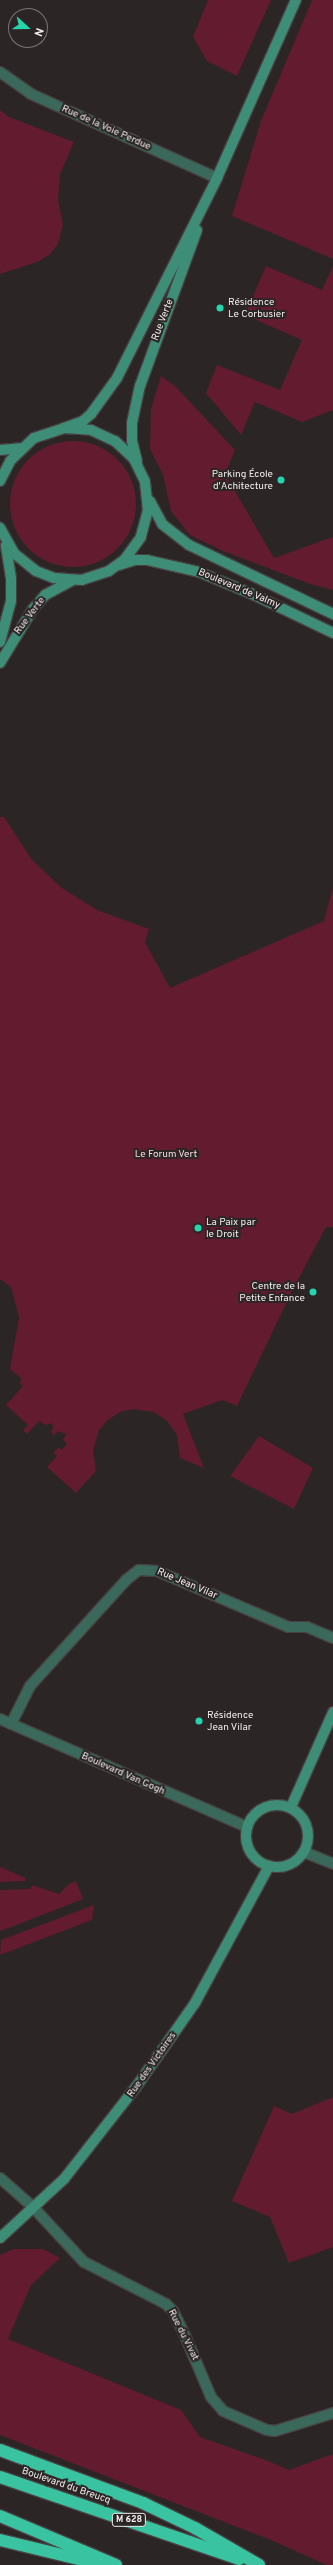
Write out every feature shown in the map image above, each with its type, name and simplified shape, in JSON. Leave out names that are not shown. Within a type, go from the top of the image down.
[{"type":"highway","points":[[0,2450],[143,2503],[195,2528],[259,2565]]},
{"type":"highway","name":"Boulevard du Breucq","points":[[0,2477],[126,2519],[199,2547],[259,2565]]},
{"type":"highway","points":[[0,2516],[116,2565]]},
{"type":"highway","points":[[0,2540],[103,2565]]},
{"type":"street","name":"Rue Verte","points":[[64,428],[83,421],[91,414],[116,378],[217,178],[296,0]]},
{"type":"street","name":"Rue de la Voie Perdue","points":[[0,72],[31,94],[217,178]]},
{"type":"street","name":"Rue Verte","points":[[138,466],[132,441],[132,423],[140,386],[217,178]]},
{"type":"street","points":[[0,482],[10,461],[21,448],[41,434],[64,428],[91,430],[107,436],[122,446],[138,466]]},
{"type":"street","points":[[0,450],[21,448]]},
{"type":"street","name":"Boulevard de Valmy","points":[[138,466],[151,505],[162,524],[189,545],[333,614]]},
{"type":"street","points":[[2,532],[20,560],[36,571],[54,578],[73,580],[92,578],[117,566],[136,545],[145,528],[148,510],[147,491]]},
{"type":"street","name":"Rue Verte","points":[[0,642],[11,601],[10,562],[2,532]]},
{"type":"street","name":"Boulevard de Valmy","points":[[117,566],[135,560],[147,560],[199,572],[259,596],[333,633]]},
{"type":"street","name":"Rue Verte","points":[[0,663],[33,609],[45,595],[73,580]]},
{"type":"street","name":"Rue Jean Vilar","points":[[11,1724],[30,1686],[126,1580],[139,1570],[157,1571],[288,1627],[307,1627],[333,1638]]},
{"type":"street","points":[[291,1807],[333,1712]]},
{"type":"street","name":"Boulevard Van Gogh","points":[[0,1719],[247,1828]]},
{"type":"street","points":[[276,1804],[291,1807],[302,1816],[308,1829],[308,1839],[304,1852],[297,1860],[288,1865],[269,1866],[257,1859],[250,1851],[247,1842],[247,1828],[254,1814],[266,1806],[276,1804]]},
{"type":"street","points":[[304,1852],[333,1864]]},
{"type":"street","name":"Rue des Victoires","points":[[0,2238],[64,2179],[85,2154],[172,2037],[212,1974],[269,1866]]},
{"type":"street","name":"Rue du Vivat","points":[[0,2178],[33,2207],[84,2262],[158,2298],[173,2311],[211,2397],[223,2411],[267,2430],[275,2431],[333,2413]]},
{"type":"green space","points":[[208,0],[271,0],[237,76],[207,61],[193,37]]},
{"type":"green space","points":[[312,0],[333,0],[333,259],[232,216],[261,121]]},
{"type":"green space","points":[[0,110],[9,117],[74,142],[60,174],[58,200],[63,224],[58,244],[49,255],[37,262],[0,274]]},
{"type":"green space","points":[[266,266],[322,290],[333,266],[333,410],[302,422],[255,402],[241,435],[206,393],[217,365],[280,390],[302,340],[245,315]]},
{"type":"green space","points":[[161,376],[175,386],[235,450],[225,474],[274,558],[333,537],[333,590],[310,584],[223,551],[190,535],[171,511],[163,475],[150,449],[151,409]]},
{"type":"green space","points":[[79,441],[103,448],[118,459],[129,474],[135,492],[135,516],[129,534],[118,549],[103,560],[85,566],[67,567],[43,560],[28,549],[17,534],[11,516],[10,498],[17,474],[28,459],[43,448],[61,442]]},
{"type":"green space","name":"Le Forum Vert","points":[[0,817],[4,817],[32,860],[62,888],[97,910],[149,929],[145,942],[170,988],[324,921],[333,887],[333,1227],[326,1227],[293,1289],[237,1406],[222,1400],[183,1414],[204,1468],[180,1458],[177,1435],[167,1421],[154,1412],[133,1409],[120,1412],[108,1420],[99,1430],[93,1450],[96,1471],[76,1493],[47,1467],[57,1456],[53,1453],[59,1447],[62,1450],[67,1444],[63,1440],[66,1434],[58,1431],[54,1435],[51,1432],[53,1428],[52,1423],[45,1425],[39,1421],[27,1434],[23,1430],[28,1425],[6,1405],[23,1386],[19,1383],[22,1379],[10,1369],[19,1317],[11,1287],[0,1279]]},
{"type":"green space","points":[[259,1436],[313,1468],[294,1509],[230,1476]]},
{"type":"green space","points":[[0,1867],[26,1878],[25,1881],[0,1882]]},
{"type":"green space","points":[[76,1881],[83,1899],[1,1931],[0,1890],[30,1889],[32,1885],[59,1894],[69,1884]]},
{"type":"green space","points":[[94,1905],[92,1920],[0,1955],[1,1940]]},
{"type":"green space","points":[[333,2097],[333,2247],[289,2263],[270,2217],[232,2201],[274,2106],[292,2114]]},
{"type":"green space","points":[[14,2249],[43,2249],[60,2258],[31,2285],[8,2339],[181,2410],[200,2437],[271,2462],[289,2470],[333,2454],[333,2565],[327,2565],[271,2540],[0,2435],[0,2255]]},
{"type":"place","name":"Résidence Le Corbusier","points":[[220,308]]},
{"type":"place","name":"Parking École d'Achitecture","points":[[281,480]]},
{"type":"place","name":"La Paix par le Droit","points":[[198,1228]]},
{"type":"place","name":"Centre de la Petite Enfance","points":[[313,1292]]},
{"type":"place","name":"Résidence Jean Vilar","points":[[199,1721]]}]
